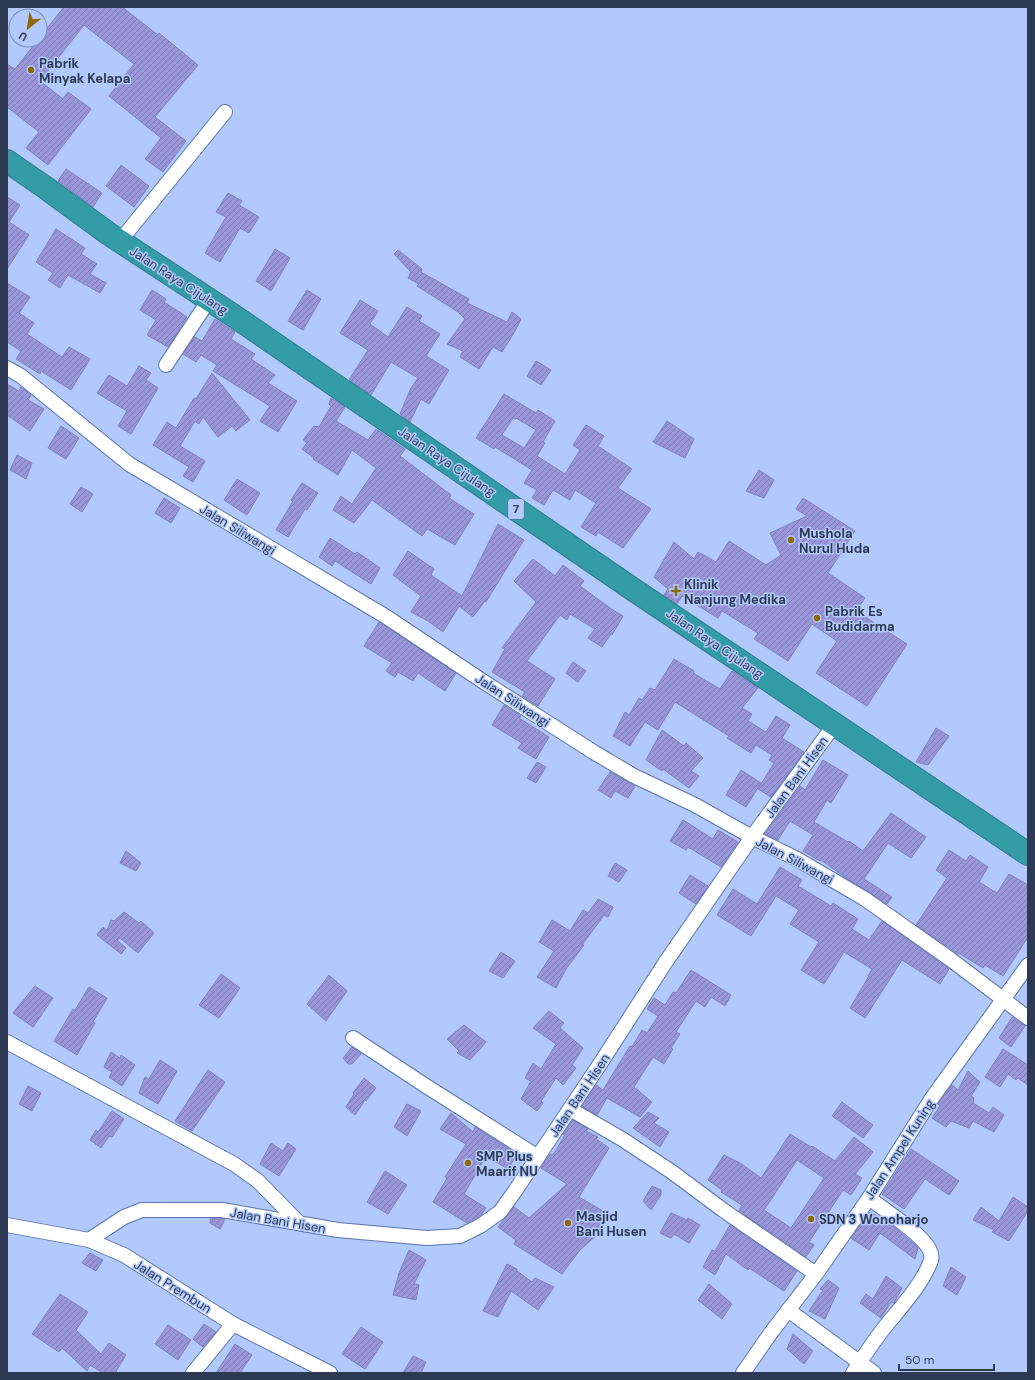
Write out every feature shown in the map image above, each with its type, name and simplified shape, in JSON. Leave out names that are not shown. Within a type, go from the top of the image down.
[{"type":"highway","name":"Jalan Raya Cijulang","points":[[7,161],[120,241],[210,300],[634,590],[1028,854]]},
{"type":"street","points":[[120,241],[225,112]]},
{"type":"street","points":[[166,365],[210,300]]},
{"type":"street","name":"Jalan Siliwangi","points":[[7,368],[21,376],[129,464],[385,616],[595,753],[634,776],[695,805],[866,899],[950,958],[1028,1018]]},
{"type":"street","name":"Jalan Bani Hisen","points":[[89,1240],[124,1217],[142,1210],[222,1210],[338,1230],[427,1238],[460,1236],[480,1226],[500,1212],[570,1109],[664,963],[752,837],[835,724]]},
{"type":"street","name":"Jalan Ampel Kuning","points":[[743,1373],[770,1334],[816,1274],[869,1198],[932,1098],[1028,965]]},
{"type":"street","points":[[353,1038],[538,1157]]},
{"type":"street","points":[[7,1042],[234,1164],[258,1181],[299,1223]]},
{"type":"street","points":[[570,1109],[622,1139],[672,1172],[723,1210],[816,1274]]},
{"type":"street","points":[[856,1368],[893,1316],[904,1305],[923,1276],[931,1262],[932,1257],[930,1250],[922,1239],[869,1198]]},
{"type":"street","name":"Jalan Prembun","points":[[7,1225],[89,1240],[124,1255],[233,1324],[330,1373]]},
{"type":"street","points":[[788,1310],[856,1368],[874,1373]]},
{"type":"street","points":[[194,1373],[233,1324]]},
{"type":"building","points":[[64,7],[122,7],[158,35],[159,33],[198,65],[155,117],[186,141],[163,172],[145,159],[161,138],[109,96],[134,64],[84,25],[40,81],[63,99],[68,92],[91,109],[48,165],[26,148],[39,132],[7,107],[7,64],[15,69],[32,48],[48,48],[48,27]]},
{"type":"building","points":[[121,165],[149,186],[134,207],[106,186]]},
{"type":"building","points":[[66,169],[102,193],[93,207],[58,181]]},
{"type":"building","points":[[228,193],[242,201],[239,205],[259,217],[249,233],[240,228],[220,262],[205,253],[226,217],[216,212]]},
{"type":"building","points":[[7,197],[20,205],[9,222],[29,235],[7,269]]},
{"type":"building","points":[[56,229],[85,248],[81,254],[97,264],[90,274],[106,283],[100,293],[68,275],[60,288],[48,280],[53,273],[36,262]]},
{"type":"building","points":[[275,249],[290,258],[271,291],[256,281]]},
{"type":"building","points":[[398,250],[422,269],[421,272],[469,299],[467,303],[507,322],[512,312],[521,319],[502,352],[493,347],[479,369],[460,357],[463,351],[447,344],[465,319],[458,312],[417,286],[419,284],[408,278],[411,272],[394,254]]},
{"type":"building","points":[[7,283],[30,297],[19,313],[34,323],[27,334],[62,357],[69,347],[90,359],[71,390],[41,371],[40,374],[16,359],[21,351],[7,342]]},
{"type":"building","points":[[152,290],[166,299],[164,302],[187,317],[168,347],[147,335],[156,320],[140,310]]},
{"type":"building","points":[[307,290],[321,299],[303,330],[288,321]]},
{"type":"building","points":[[360,300],[378,311],[370,324],[388,337],[407,307],[422,316],[419,321],[440,334],[426,356],[449,370],[429,404],[421,399],[410,422],[400,414],[411,388],[418,378],[391,362],[371,395],[349,380],[368,350],[340,333]]},
{"type":"building","points":[[215,319],[235,332],[231,339],[255,354],[251,359],[275,375],[268,383],[297,401],[278,432],[260,421],[270,406],[213,371],[217,365],[201,355],[196,362],[183,354],[195,337],[202,341]]},
{"type":"building","points":[[536,361],[551,370],[541,385],[527,376]]},
{"type":"building","points":[[139,366],[151,373],[146,380],[158,388],[131,434],[118,426],[127,411],[97,393],[109,375],[127,386]]},
{"type":"building","points":[[212,373],[250,420],[236,431],[232,426],[218,437],[203,417],[199,424],[195,421],[180,446],[205,461],[193,482],[183,476],[189,467],[153,445],[167,422],[176,428],[194,398],[196,399]]},
{"type":"building","points":[[7,384],[19,391],[21,387],[31,395],[28,400],[44,409],[30,431],[7,415]]},
{"type":"building","points":[[504,394],[536,413],[538,410],[555,421],[537,456],[565,474],[580,450],[573,445],[586,425],[604,436],[598,446],[632,469],[618,488],[651,509],[623,548],[598,532],[596,536],[581,527],[596,503],[575,490],[570,500],[553,490],[544,505],[532,498],[537,490],[524,483],[532,470],[495,447],[494,449],[476,438]],"holes":[[[513,418],[516,418],[536,430],[524,448],[502,435]]]},
{"type":"building","points":[[331,398],[345,407],[336,421],[368,440],[376,429],[405,449],[400,456],[451,495],[449,498],[474,514],[455,545],[427,529],[422,536],[372,500],[354,523],[333,510],[341,496],[352,504],[376,468],[352,450],[338,475],[313,459],[314,458],[302,449],[307,443],[303,440],[314,426],[319,427],[331,406],[329,404]]},
{"type":"building","points":[[667,421],[694,439],[685,458],[653,442]]},
{"type":"building","points":[[61,426],[79,438],[66,459],[48,448]]},
{"type":"building","points":[[17,455],[32,463],[26,479],[10,470]]},
{"type":"building","points":[[759,470],[774,480],[764,498],[746,491]]},
{"type":"building","points":[[237,479],[260,493],[247,515],[224,500]]},
{"type":"building","points":[[302,483],[318,493],[307,510],[305,509],[288,537],[276,530],[293,501],[291,500]]},
{"type":"building","points":[[81,487],[93,494],[82,512],[70,504]]},
{"type":"building","points":[[164,498],[180,508],[171,523],[155,513]]},
{"type":"building","points":[[803,498],[855,531],[828,573],[865,598],[856,611],[907,644],[867,706],[816,673],[837,641],[812,624],[788,661],[754,639],[758,633],[722,611],[718,618],[682,596],[677,604],[664,595],[668,589],[654,577],[674,542],[694,559],[698,552],[716,562],[729,541],[766,565],[781,555],[770,533],[807,516],[796,509]]},
{"type":"building","points":[[498,524],[524,540],[486,602],[485,601],[473,617],[459,606],[443,632],[428,621],[411,612],[421,596],[393,575],[408,551],[434,569],[431,575],[462,596]]},
{"type":"building","points":[[330,538],[355,554],[357,552],[380,568],[371,584],[335,561],[332,566],[319,557]]},
{"type":"building","points":[[533,559],[555,576],[563,565],[584,581],[580,586],[623,616],[612,635],[611,634],[602,647],[588,638],[595,629],[570,614],[567,620],[560,615],[527,661],[555,679],[538,706],[522,696],[525,692],[492,672],[505,649],[502,648],[536,602],[514,581]]},
{"type":"building","points":[[379,622],[456,673],[445,691],[418,673],[413,681],[398,672],[395,677],[386,671],[392,663],[364,646]]},
{"type":"building","points":[[674,659],[694,671],[693,673],[720,689],[732,671],[758,688],[742,708],[752,714],[748,721],[766,732],[776,716],[790,725],[782,738],[804,752],[771,797],[758,789],[774,763],[769,760],[772,755],[756,745],[751,753],[727,738],[729,736],[675,702],[658,730],[645,722],[630,746],[613,736],[625,712],[629,715],[639,698],[642,700],[650,688],[655,690]]},
{"type":"building","points":[[573,662],[586,671],[578,682],[566,673]]},
{"type":"building","points":[[504,705],[521,716],[519,718],[549,737],[536,759],[518,748],[522,743],[492,725]]},
{"type":"building","points":[[936,728],[949,736],[928,765],[916,762]]},
{"type":"building","points":[[662,730],[684,746],[686,743],[703,758],[691,771],[699,776],[689,788],[663,769],[662,771],[646,760]]},
{"type":"building","points":[[823,760],[848,775],[831,803],[827,800],[814,822],[848,842],[849,841],[863,851],[891,813],[926,837],[911,858],[888,843],[864,879],[892,897],[887,904],[821,860],[820,861],[803,851],[813,835],[790,821],[778,840],[765,834],[800,786],[805,790]]},
{"type":"building","points":[[537,762],[546,767],[536,783],[527,778]]},
{"type":"building","points":[[741,770],[761,783],[746,807],[726,795]]},
{"type":"building","points":[[610,772],[635,786],[628,798],[615,791],[611,798],[598,790]]},
{"type":"building","points":[[683,820],[713,839],[718,830],[738,842],[721,867],[688,847],[686,850],[670,841]]},
{"type":"building","points":[[949,850],[966,861],[970,855],[988,867],[979,882],[997,893],[1009,874],[1028,885],[1028,937],[1003,976],[985,965],[983,968],[959,953],[958,954],[916,925],[947,878],[936,870]]},
{"type":"building","points":[[126,851],[141,863],[136,871],[120,863]]},
{"type":"building","points":[[615,863],[627,870],[619,882],[608,876]]},
{"type":"building","points":[[780,867],[802,880],[798,886],[831,906],[833,903],[858,919],[852,929],[869,940],[882,921],[945,966],[949,969],[940,984],[902,960],[865,1018],[850,1008],[872,969],[844,952],[824,984],[801,970],[819,942],[790,924],[799,910],[776,896],[751,936],[717,915],[733,889],[757,904]]},
{"type":"building","points":[[690,875],[708,886],[696,904],[679,893]]},
{"type":"building","points":[[598,899],[613,907],[608,917],[604,915],[582,945],[584,945],[566,969],[556,988],[537,977],[554,951],[539,942],[552,920],[570,931],[583,910],[588,913]]},
{"type":"building","points":[[124,912],[139,923],[141,921],[154,933],[138,953],[120,938],[117,940],[126,948],[121,954],[97,935],[103,927],[107,930],[111,920],[114,921]]},
{"type":"building","points":[[501,952],[515,961],[503,978],[489,971]]},
{"type":"building","points":[[691,970],[731,995],[725,1006],[711,997],[705,1007],[696,1001],[676,1032],[680,1034],[671,1048],[673,1049],[664,1064],[653,1057],[634,1087],[652,1102],[640,1117],[607,1098],[597,1115],[582,1106],[596,1085],[603,1090],[630,1046],[632,1047],[642,1030],[647,1033],[658,1016],[647,1009],[654,998],[665,1005],[673,992],[676,993]]},
{"type":"building","points":[[221,974],[240,988],[219,1018],[199,1005]]},
{"type":"building","points":[[329,975],[347,991],[326,1021],[307,1004]]},
{"type":"building","points":[[35,986],[53,998],[33,1027],[13,1013]]},
{"type":"building","points":[[89,987],[107,998],[93,1022],[95,1023],[77,1055],[54,1041],[73,1009],[75,1010]]},
{"type":"building","points":[[549,1011],[564,1023],[560,1028],[583,1048],[572,1065],[576,1068],[563,1085],[556,1078],[541,1101],[543,1103],[537,1111],[521,1099],[531,1081],[525,1078],[533,1063],[541,1069],[556,1044],[533,1028]]},
{"type":"building","points":[[1012,1017],[1025,1026],[1011,1047],[999,1038]]},
{"type":"building","points":[[464,1025],[486,1042],[470,1060],[457,1053],[459,1051],[447,1039]]},
{"type":"building","points":[[352,1047],[361,1054],[352,1064],[348,1064],[343,1058]]},
{"type":"building","points":[[1003,1049],[1028,1065],[1028,1085],[1018,1078],[1016,1080],[1008,1074],[1000,1087],[985,1077]]},
{"type":"building","points":[[111,1052],[120,1058],[121,1055],[135,1065],[122,1086],[109,1077],[112,1072],[104,1067]]},
{"type":"building","points":[[160,1060],[177,1071],[158,1104],[139,1093],[145,1077],[149,1079]]},
{"type":"building","points":[[208,1070],[225,1082],[192,1131],[175,1121]]},
{"type":"building","points":[[968,1071],[980,1082],[971,1096],[974,1098],[973,1103],[989,1113],[993,1107],[1004,1115],[994,1132],[973,1121],[969,1128],[951,1121],[946,1127],[932,1118],[940,1106],[938,1104],[952,1085],[958,1090]]},
{"type":"building","points":[[364,1078],[376,1088],[366,1101],[365,1100],[355,1115],[346,1107],[354,1094],[353,1093]]},
{"type":"building","points":[[28,1086],[41,1093],[32,1111],[19,1104]]},
{"type":"building","points":[[842,1102],[873,1125],[863,1138],[832,1116]]},
{"type":"building","points":[[407,1104],[421,1111],[407,1136],[394,1127]]},
{"type":"building","points":[[112,1111],[124,1119],[112,1137],[109,1136],[101,1148],[90,1140],[96,1130],[98,1132]]},
{"type":"building","points":[[648,1112],[659,1118],[654,1123],[669,1132],[660,1147],[633,1128]]},
{"type":"building","points":[[451,1113],[473,1132],[475,1127],[517,1154],[508,1169],[486,1156],[464,1194],[486,1208],[481,1215],[467,1223],[433,1202],[447,1178],[445,1177],[466,1144],[440,1129]]},
{"type":"building","points":[[573,1120],[588,1129],[586,1131],[598,1137],[596,1139],[609,1148],[579,1197],[608,1214],[597,1232],[598,1234],[580,1250],[562,1274],[514,1244],[516,1240],[498,1227],[514,1207],[529,1218],[567,1184],[541,1168],[550,1154],[553,1155],[565,1135],[563,1134]]},
{"type":"building","points":[[790,1134],[835,1161],[854,1137],[873,1152],[855,1174],[862,1178],[851,1195],[843,1190],[809,1242],[814,1245],[806,1257],[739,1211],[742,1205],[721,1192],[722,1190],[708,1180],[724,1155],[740,1163],[761,1178]],"holes":[[[797,1160],[824,1178],[791,1228],[764,1210]]]},
{"type":"building","points":[[271,1143],[283,1151],[288,1143],[296,1149],[279,1176],[260,1164]]},
{"type":"building","points":[[911,1149],[959,1181],[949,1195],[925,1179],[904,1209],[882,1194]]},
{"type":"building","points":[[385,1171],[407,1185],[388,1214],[367,1202]]},
{"type":"building","points":[[652,1186],[661,1190],[661,1195],[651,1210],[643,1201]]},
{"type":"building","points":[[1013,1197],[1028,1207],[1028,1211],[1009,1241],[992,1232],[994,1230],[973,1220],[981,1207],[999,1221]]},
{"type":"building","points":[[870,1212],[894,1227],[918,1248],[915,1259],[880,1233],[869,1250],[851,1238]]},
{"type":"building","points":[[671,1213],[687,1220],[688,1218],[700,1225],[689,1243],[674,1234],[671,1238],[660,1233]]},
{"type":"building","points":[[211,1218],[225,1219],[220,1229],[210,1223]]},
{"type":"building","points":[[730,1225],[797,1271],[784,1291],[749,1268],[748,1270],[726,1254],[715,1275],[703,1267],[712,1250],[715,1251]]},
{"type":"building","points":[[409,1250],[426,1260],[414,1284],[419,1285],[416,1300],[393,1295],[399,1273]]},
{"type":"building","points":[[90,1253],[103,1260],[96,1271],[82,1263]]},
{"type":"building","points":[[507,1264],[517,1269],[517,1271],[532,1282],[535,1278],[554,1287],[538,1310],[511,1291],[498,1317],[483,1311]]},
{"type":"building","points":[[951,1267],[966,1277],[957,1295],[943,1286]]},
{"type":"building","points":[[886,1276],[902,1288],[894,1303],[891,1302],[881,1318],[860,1303],[866,1294],[873,1299]]},
{"type":"building","points":[[828,1280],[839,1288],[825,1319],[809,1311],[823,1290],[820,1289]]},
{"type":"building","points":[[709,1284],[732,1304],[722,1319],[698,1300]]},
{"type":"building","points":[[60,1294],[88,1312],[76,1330],[101,1354],[109,1343],[126,1355],[115,1373],[103,1373],[90,1365],[87,1371],[62,1348],[59,1352],[32,1334]]},
{"type":"building","points":[[204,1324],[216,1332],[203,1347],[193,1339]]},
{"type":"building","points":[[168,1325],[191,1340],[178,1360],[155,1344]]},
{"type":"building","points":[[361,1327],[383,1342],[365,1369],[342,1354]]},
{"type":"building","points":[[793,1334],[813,1351],[804,1364],[787,1349]]},
{"type":"building","points":[[235,1344],[252,1355],[240,1373],[216,1373]]},
{"type":"building","points":[[413,1356],[426,1362],[421,1373],[403,1373]]},
{"type":"place","name":"Pabrik Minyak Kelapa","points":[[31,70]]},
{"type":"place","name":"Mushola Nurul Huda","points":[[791,540]]},
{"type":"place","name":"Klinik Nanjung Medika","points":[[676,591]]},
{"type":"place","name":"Pabrik Es Budidarma","points":[[817,618]]},
{"type":"place","name":"SMP Plus Maarif NU","points":[[468,1163]]},
{"type":"place","name":"SDN 3 Wonoharjo","points":[[811,1219]]},
{"type":"place","name":"Masjid Bani Husen","points":[[568,1223]]}]
